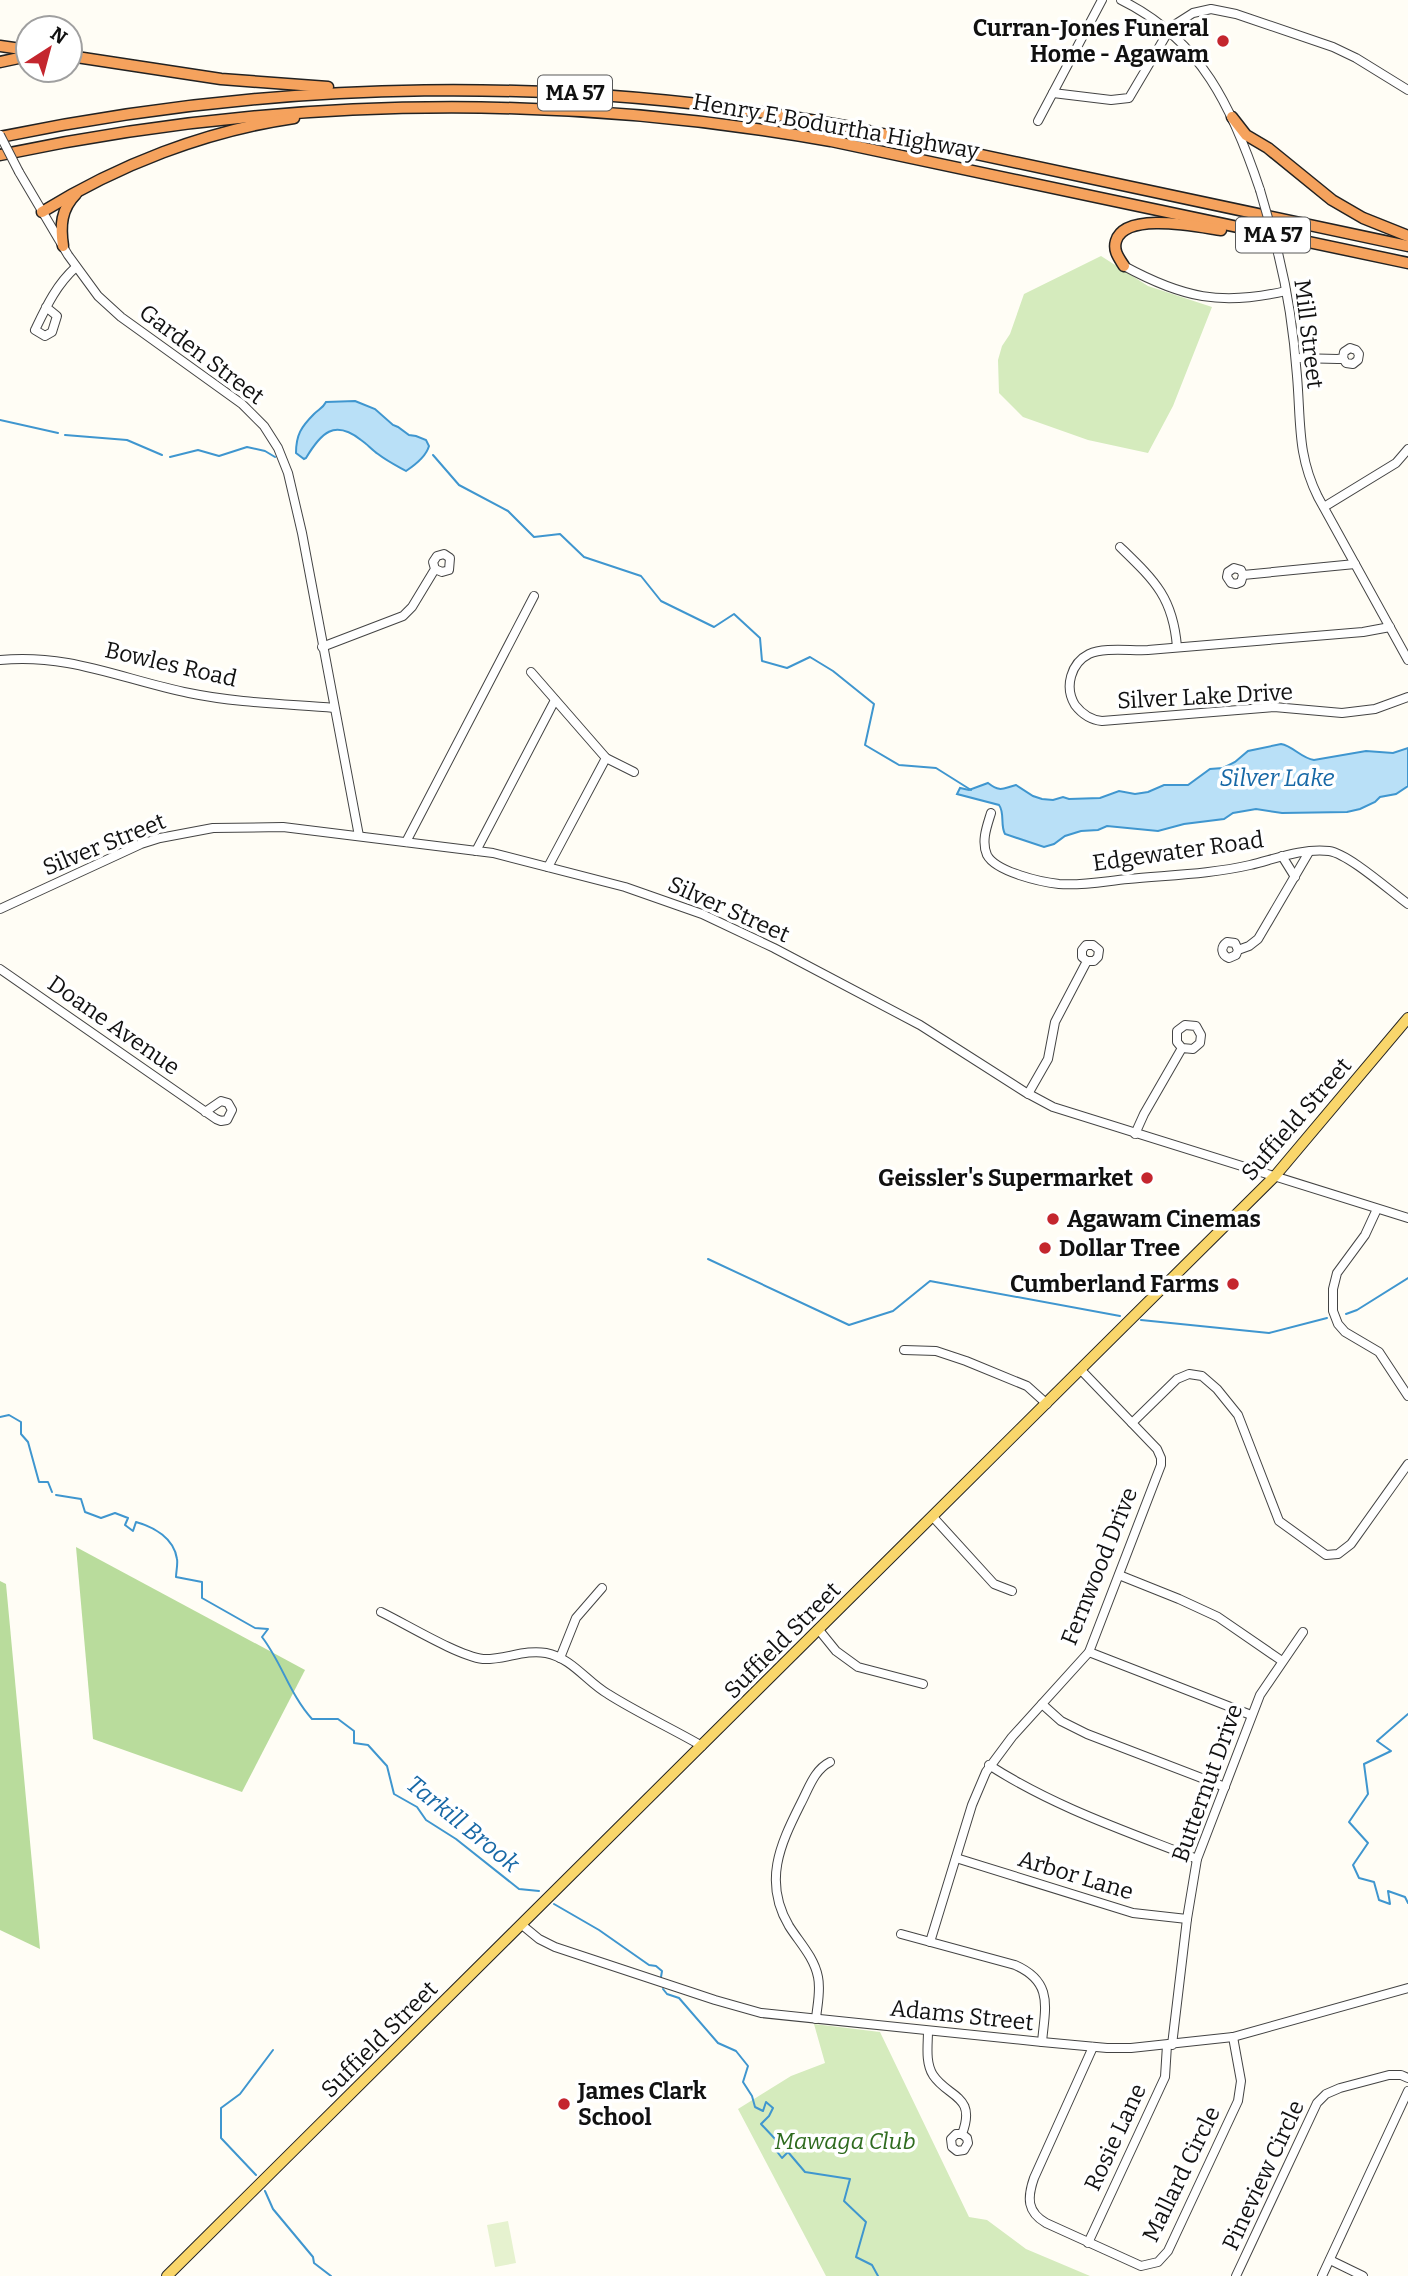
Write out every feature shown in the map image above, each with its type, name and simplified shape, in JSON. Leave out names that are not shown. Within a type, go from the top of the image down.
[{"type":"highway","points":[[84,58],[221,79],[397,90]]},
{"type":"highway","name":"Henry E Bodurtha Highway","points":[[0,136],[112,116],[311,93],[397,90],[577,93],[756,111],[878,133],[1408,246]]},
{"type":"highway","points":[[42,212],[89,184],[179,147],[255,125],[311,116],[436,107]]},
{"type":"highway","name":"Henry E Bodurtha Highway","points":[[0,155],[105,134],[228,118],[313,111],[512,107],[625,113],[775,132],[869,149],[1408,263]]},
{"type":"highway","points":[[1232,117],[1246,135],[1268,148],[1332,200],[1363,218],[1408,236]]},
{"type":"highway","points":[[62,246],[61,225],[66,208],[74,195],[89,184]]},
{"type":"highway","points":[[1124,266],[1115,250],[1118,236],[1128,227],[1146,224],[1223,230],[1327,246]]},
{"type":"main road","name":"Suffield Street","points":[[167,2276],[1275,1176],[1408,1018]]},
{"type":"street","points":[[1038,121],[1102,0]]},
{"type":"street","name":"Mill Street","points":[[1121,0],[1148,15],[1168,31],[1206,71],[1232,117],[1260,190],[1286,291],[1296,358],[1303,460],[1324,508],[1408,660]]},
{"type":"street","points":[[1053,93],[1111,100],[1129,98],[1168,31],[1190,15],[1212,4],[1236,15],[1333,47],[1364,62],[1408,90]]},
{"type":"street","name":"Garden Street","points":[[0,136],[62,246],[92,289],[112,310],[239,402],[270,434],[288,473],[307,558],[359,836]]},
{"type":"street","points":[[1124,266],[1163,286],[1202,297],[1247,299],[1286,291]]},
{"type":"street","points":[[46,307],[64,278],[76,267]]},
{"type":"street","points":[[1296,358],[1343,358]]},
{"type":"street","points":[[1324,508],[1396,463],[1408,449]]},
{"type":"street","points":[[1120,547],[1164,597],[1174,623],[1177,647]]},
{"type":"street","points":[[1243,575],[1355,564]]},
{"type":"street","points":[[322,647],[403,616],[412,607],[435,569]]},
{"type":"street","points":[[406,842],[534,596]]},
{"type":"street","name":"Silver Lake Drive","points":[[1390,627],[1363,632],[1130,651],[1100,650],[1079,662],[1073,671],[1070,690],[1080,711],[1090,718],[1108,721],[1274,707],[1354,712],[1384,706],[1408,696]]},
{"type":"street","name":"Bowles Road","points":[[0,660],[33,658],[65,661],[203,695],[334,708]]},
{"type":"street","points":[[531,672],[606,758],[634,772]]},
{"type":"street","points":[[476,850],[555,699]]},
{"type":"street","points":[[548,867],[606,758]]},
{"type":"street","name":"Edgewater Road","points":[[991,813],[984,842],[991,860],[1005,870],[1062,884],[1232,869],[1282,856],[1326,851],[1340,855],[1408,904]]},
{"type":"street","name":"Silver Street","points":[[0,909],[141,844],[194,831],[270,826],[476,850],[637,890],[716,920],[919,1025],[1028,1094],[1069,1113],[1408,1218]]},
{"type":"street","points":[[1238,950],[1249,946],[1261,935],[1309,852]]},
{"type":"street","points":[[1282,856],[1294,877]]},
{"type":"street","points":[[1028,1094],[1048,1059],[1055,1022],[1087,961]]},
{"type":"street","name":"Doane Avenue","points":[[0,969],[205,1112]]},
{"type":"street","points":[[1135,1134],[1182,1048]]},
{"type":"street","points":[[1377,1209],[1368,1231],[1338,1273],[1332,1294],[1333,1311],[1342,1329],[1379,1352],[1408,1396]]},
{"type":"street","points":[[904,1350],[936,1351],[966,1361],[1027,1386],[1047,1404]]},
{"type":"street","points":[[1081,1370],[1132,1423],[1177,1379],[1189,1374],[1205,1378],[1229,1402],[1241,1421],[1279,1521],[1329,1555],[1338,1554],[1349,1546],[1408,1464]]},
{"type":"street","name":"Fernwood Drive","points":[[930,1942],[975,1798],[989,1765],[1089,1652],[1119,1575],[1160,1465],[1161,1455],[1132,1423]]},
{"type":"street","points":[[933,1517],[994,1584],[1012,1591]]},
{"type":"street","points":[[1119,1575],[1218,1617],[1282,1661]]},
{"type":"street","points":[[560,1658],[576,1618],[602,1588]]},
{"type":"street","points":[[381,1612],[476,1658],[500,1659],[534,1653],[547,1653],[560,1658],[574,1666],[607,1694],[702,1746]]},
{"type":"street","points":[[819,1630],[836,1651],[858,1667],[923,1684]]},
{"type":"street","name":"Butternut Drive","points":[[1170,2045],[1197,1859],[1260,1695],[1303,1632]]},
{"type":"street","points":[[1089,1652],[1251,1716]]},
{"type":"street","points":[[1042,1704],[1061,1721],[1087,1734],[1225,1787]]},
{"type":"street","points":[[816,2020],[819,1987],[817,1972],[784,1916],[777,1893],[776,1870],[784,1838],[817,1770],[830,1762]]},
{"type":"street","points":[[989,1765],[1059,1805],[1197,1859]]},
{"type":"street","name":"Arbor Lane","points":[[956,1858],[1133,1913],[1187,1919]]},
{"type":"street","name":"Adams Street","points":[[522,1925],[539,1939],[555,1947],[761,2013],[1093,2047],[1170,2045],[1233,2037],[1408,1988]]},
{"type":"street","points":[[901,1934],[1015,1965],[1035,1977],[1042,1986],[1045,1998],[1042,2042]]},
{"type":"street","points":[[928,2031],[928,2056],[932,2072],[939,2082],[956,2094],[964,2106],[966,2118],[962,2134]]},
{"type":"street","name":"Mallard Circle","points":[[1093,2047],[1034,2178],[1029,2202],[1033,2214],[1042,2221],[1141,2266],[1155,2264],[1165,2255],[1240,2094],[1241,2081],[1233,2037]]},
{"type":"street","name":"Rosie Lane","points":[[1088,2243],[1165,2077],[1170,2045]]},
{"type":"street","name":"Pineview Circle","points":[[1236,2276],[1317,2103],[1326,2094],[1340,2088],[1390,2075],[1408,2078]]},
{"type":"street","points":[[1322,2276],[1408,2091]]},
{"type":"street","points":[[1330,2260],[1363,2276]]},
{"type":"green space","points":[[1101,256],[1148,286],[1212,307],[1173,406],[1148,453],[1088,440],[1023,417],[999,393],[998,360],[1024,294]]},
{"type":"green space","points":[[76,1547],[305,1670],[242,1792],[93,1739]]},
{"type":"green space","points":[[0,1581],[6,1584],[40,1949],[0,1930]]},
{"type":"green space","name":"Mawaga Club","points":[[814,2024],[880,2032],[969,2217],[987,2220],[1026,2249],[1090,2276],[826,2276],[738,2109],[791,2076],[825,2063]]},
{"type":"green space","points":[[508,2221],[516,2263],[495,2267],[487,2225]]},
{"type":"water","points":[[355,401],[375,409],[409,435],[426,440],[429,446],[423,457],[406,471],[343,430],[329,432],[323,436],[304,459],[296,453],[298,436],[303,427],[326,402]]},
{"type":"water","name":"Silver Lake","points":[[1281,744],[1314,760],[1366,751],[1393,753],[1408,748],[1408,786],[1396,794],[1380,797],[1360,809],[1347,812],[1282,813],[1256,809],[1233,813],[1224,819],[1184,824],[1158,831],[1107,826],[1065,836],[1044,847],[1005,834],[999,805],[957,794],[960,788],[969,790],[988,783],[999,789],[1016,785],[1033,796],[1053,800],[1063,797],[1100,798],[1119,791],[1135,794],[1148,792],[1164,785],[1188,785],[1210,769],[1223,768],[1235,762],[1248,751]]},
{"type":"waterway","points":[[0,420],[58,433]]},
{"type":"waterway","points":[[65,435],[127,440],[162,455]]},
{"type":"waterway","points":[[170,457],[198,450],[219,456],[247,447],[265,451],[275,457]]},
{"type":"waterway","points":[[433,455],[459,485],[508,511],[534,537],[560,534],[584,557],[641,576],[661,601],[714,627],[734,614],[760,638],[762,661],[787,668],[810,657],[833,671],[874,704],[865,745],[899,765],[936,768],[971,790]]},
{"type":"waterway","points":[[708,1259],[849,1325],[893,1311],[930,1281],[1120,1316]]},
{"type":"waterway","points":[[1346,1314],[1408,1278]]},
{"type":"waterway","points":[[1141,1320],[1269,1333],[1327,1318]]},
{"type":"waterway","name":"Tarkill Brook","points":[[0,1417],[9,1415],[21,1422],[21,1434],[28,1442],[39,1482],[48,1482],[52,1492]]},
{"type":"waterway","name":"Tarkill Brook","points":[[56,1495],[81,1499],[85,1512],[101,1518],[115,1513],[128,1518],[125,1525],[133,1531],[136,1522],[162,1534],[175,1552],[176,1577],[202,1582],[202,1598],[255,1628],[268,1629],[262,1637],[304,1710],[312,1719],[338,1719],[354,1731],[354,1743],[368,1745],[387,1766],[394,1794],[417,1807],[426,1820],[456,1839],[519,1889],[539,1891]]},
{"type":"waterway","points":[[1408,1714],[1377,1741],[1391,1751],[1364,1764],[1368,1794],[1349,1822],[1368,1843],[1353,1865],[1359,1878],[1374,1882],[1379,1900],[1390,1904],[1388,1891],[1405,1897],[1408,1903]]},
{"type":"waterway","name":"Tarkill Brook","points":[[554,1904],[599,1930],[649,1965],[656,1966],[662,1971],[661,1977]]},
{"type":"waterway","name":"Tarkill Brook","points":[[663,1989],[667,1994],[679,1998],[718,2043],[736,2051],[748,2066],[743,2082],[755,2107],[763,2111],[766,2102],[773,2108],[761,2124],[777,2141],[775,2149],[782,2158],[788,2152],[805,2172],[850,2179],[844,2201],[866,2222],[856,2257],[872,2265],[878,2276]]},
{"type":"waterway","points":[[256,2175],[221,2138],[221,2108],[240,2094],[273,2050]]},
{"type":"waterway","points":[[265,2191],[273,2209],[313,2257],[314,2263],[331,2276]]},
{"type":"place","name":"Curran-Jones Funeral Home - Agawam","points":[[1223,41]]},
{"type":"place","name":"Geissler's Supermarket","points":[[1147,1178]]},
{"type":"place","name":"Agawam Cinemas","points":[[1053,1219]]},
{"type":"place","name":"Dollar Tree","points":[[1045,1248]]},
{"type":"place","name":"Cumberland Farms","points":[[1233,1284]]},
{"type":"place","name":"James Clark School","points":[[564,2104]]}]
